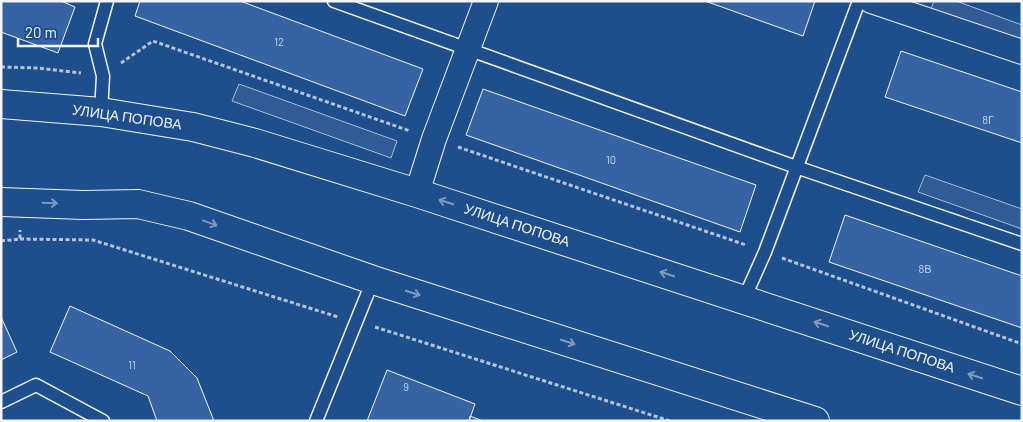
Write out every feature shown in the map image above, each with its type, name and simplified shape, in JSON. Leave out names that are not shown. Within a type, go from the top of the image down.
[{"type":"street","points":[[417,192],[434,139],[486,1]]},
{"type":"street","points":[[870,1],[1022,52]]},
{"type":"street","name":"УЛИЦА ПОПОВА","points":[[1,104],[101,112],[193,127],[312,159],[1022,391]]},
{"type":"street","points":[[1,202],[83,205],[138,204],[189,216],[373,280],[815,421]]},
{"type":"lane","points":[[101,112],[103,76],[95,44],[107,1]]},
{"type":"lane","points":[[334,1],[796,168],[1022,244]]},
{"type":"lane","points":[[744,299],[765,252],[859,1]]},
{"type":"lane","points":[[316,421],[373,280]]},
{"type":"lane","points":[[1,402],[36,385],[103,421]]},
{"type":"path","points":[[1,67],[38,68],[103,76],[153,41],[765,252],[1022,344]]},
{"type":"path","points":[[1,241],[20,239],[20,224]]},
{"type":"shaded area","points":[[934,1],[956,1],[1022,25],[1022,44],[930,12]]},
{"type":"shaded area","points":[[239,84],[397,141],[391,158],[232,101]]},
{"type":"shaded area","points":[[925,175],[1022,209],[1022,229],[918,192]]},
{"type":"building","points":[[1,1],[61,1],[75,7],[58,53],[1,32]]},
{"type":"building","points":[[140,1],[240,1],[423,69],[405,116],[135,16]]},
{"type":"building","points":[[705,1],[815,1],[803,36]]},
{"type":"building","points":[[901,51],[1022,92],[1022,143],[885,97]]},
{"type":"building","points":[[483,89],[756,185],[740,232],[466,135]]},
{"type":"building","points":[[845,215],[1022,276],[1022,328],[829,262]]},
{"type":"building","points":[[70,306],[170,351],[197,378],[214,421],[157,421],[148,396],[50,352]]},
{"type":"building","points":[[1,317],[17,352],[1,360]]},
{"type":"building","points":[[387,370],[475,404],[469,421],[367,421]]},
{"type":"building","points":[[470,416],[483,421],[469,421]]}]
